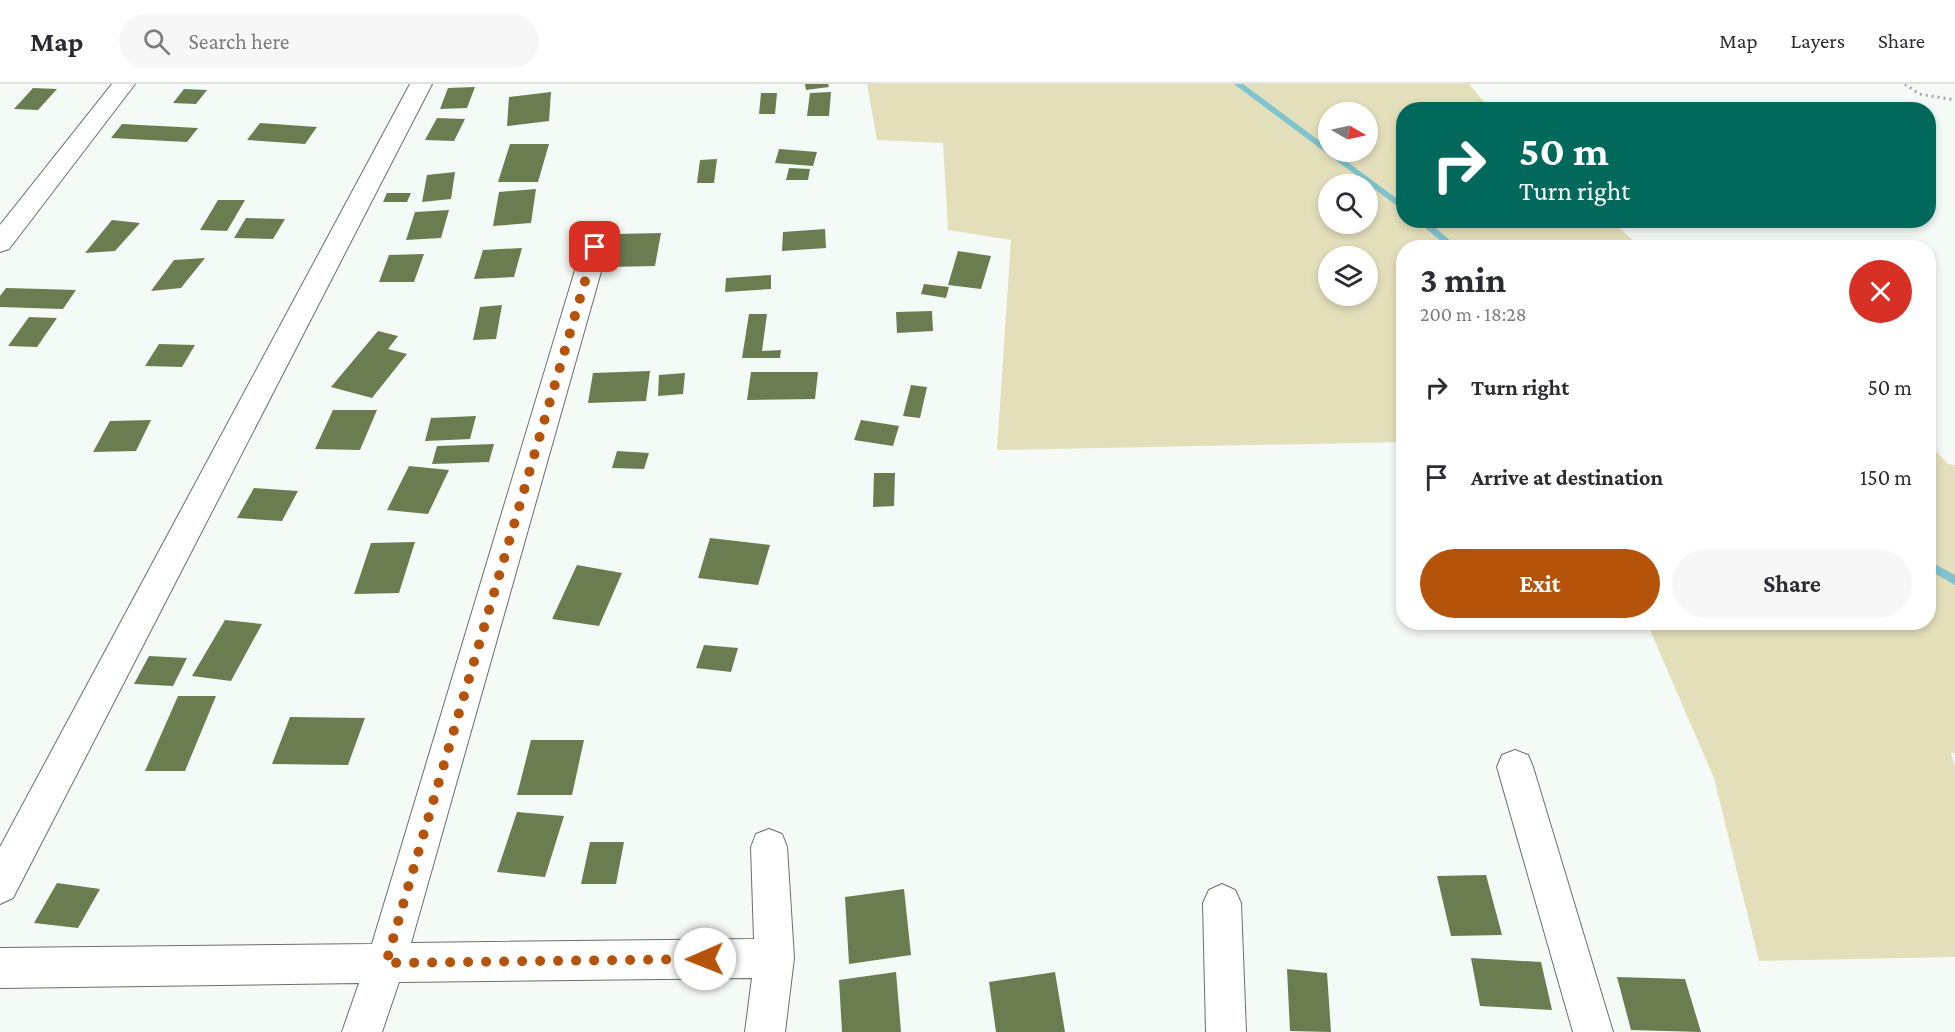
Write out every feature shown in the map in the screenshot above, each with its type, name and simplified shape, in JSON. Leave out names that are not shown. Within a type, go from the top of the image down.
[{"type":"street","points":[[0,243],[124,84]]},
{"type":"street","points":[[0,885],[421,84]]},
{"type":"street","points":[[362,1032],[386,963],[595,247]]},
{"type":"street","points":[[1515,768],[1593,1032]]},
{"type":"street","points":[[765,1032],[774,958],[769,847]]},
{"type":"street","points":[[1222,903],[1226,1032]]},
{"type":"street","points":[[0,968],[774,958]]},
{"type":"path","points":[[1905,84],[1919,94],[1955,100]]},
{"type":"shaded area","points":[[867,84],[1469,84],[1484,102],[1396,102],[1396,228],[1619,228],[1633,240],[1396,240],[1396,442],[997,450],[1011,240],[948,230],[943,143],[877,140]]},
{"type":"shaded area","points":[[1936,451],[1948,464],[1955,465],[1955,753],[1951,753],[1955,766],[1955,957],[1759,961],[1714,778],[1650,630],[1936,630]]},
{"type":"building","points":[[805,84],[828,84],[829,87],[806,90]]},
{"type":"building","points":[[475,87],[467,108],[440,109],[448,88]]},
{"type":"building","points":[[33,88],[57,89],[38,110],[14,109]]},
{"type":"building","points":[[184,89],[207,90],[196,104],[173,103]]},
{"type":"building","points":[[551,92],[549,121],[507,126],[509,97]]},
{"type":"building","points":[[831,92],[829,116],[807,116],[810,93]]},
{"type":"building","points":[[761,93],[777,93],[775,114],[759,114]]},
{"type":"building","points":[[437,118],[465,119],[454,141],[425,140]]},
{"type":"building","points":[[260,123],[317,127],[305,144],[247,140]]},
{"type":"building","points":[[122,124],[198,128],[187,142],[111,138]]},
{"type":"building","points":[[510,144],[549,144],[538,182],[498,182]]},
{"type":"building","points":[[779,149],[817,152],[813,166],[775,163]]},
{"type":"building","points":[[717,159],[714,183],[697,183],[700,160]]},
{"type":"building","points":[[789,168],[810,169],[808,180],[786,180]]},
{"type":"building","points":[[455,172],[451,199],[422,202],[427,175]]},
{"type":"building","points":[[536,189],[531,223],[493,226],[499,192]]},
{"type":"building","points":[[387,193],[411,193],[407,202],[383,202]]},
{"type":"building","points":[[218,200],[245,200],[227,231],[200,230]]},
{"type":"building","points":[[449,210],[441,238],[406,240],[415,212]]},
{"type":"building","points":[[246,218],[285,219],[273,239],[234,238]]},
{"type":"building","points":[[112,220],[140,223],[115,251],[85,253]]},
{"type":"building","points":[[825,229],[826,248],[782,251],[783,232]]},
{"type":"building","points":[[661,233],[655,266],[608,267],[616,234]]},
{"type":"building","points":[[522,248],[514,277],[474,279],[483,250]]},
{"type":"building","points":[[958,251],[991,256],[981,289],[948,285]]},
{"type":"building","points":[[424,254],[414,282],[379,282],[389,255]]},
{"type":"building","points":[[205,258],[181,288],[151,291],[174,260]]},
{"type":"building","points":[[771,275],[771,289],[725,292],[726,278]]},
{"type":"building","points":[[924,284],[949,287],[946,298],[921,294]]},
{"type":"building","points":[[6,288],[76,290],[63,309],[0,307],[0,296]]},
{"type":"building","points":[[502,305],[496,339],[473,340],[480,307]]},
{"type":"building","points":[[932,311],[933,331],[897,333],[896,312]]},
{"type":"building","points":[[749,314],[767,314],[762,351],[781,350],[780,358],[742,358]]},
{"type":"building","points":[[29,317],[57,318],[37,347],[8,346]]},
{"type":"building","points":[[378,331],[398,336],[388,349],[407,354],[372,398],[331,387]]},
{"type":"building","points":[[159,344],[195,345],[182,367],[145,366]]},
{"type":"building","points":[[650,371],[646,401],[588,403],[593,373]]},
{"type":"building","points":[[751,372],[818,372],[815,399],[747,400]]},
{"type":"building","points":[[685,373],[683,394],[658,396],[659,375]]},
{"type":"building","points":[[911,385],[927,387],[920,418],[903,416]]},
{"type":"building","points":[[333,410],[377,410],[360,450],[315,449]]},
{"type":"building","points":[[476,416],[470,439],[425,441],[431,418]]},
{"type":"building","points":[[151,420],[136,451],[93,452],[110,421]]},
{"type":"building","points":[[861,420],[899,426],[893,446],[854,440]]},
{"type":"building","points":[[494,444],[489,462],[432,464],[437,446]]},
{"type":"building","points":[[617,451],[649,453],[644,469],[612,468]]},
{"type":"building","points":[[409,466],[449,470],[428,514],[387,510]]},
{"type":"building","points":[[874,473],[895,473],[894,506],[873,507]]},
{"type":"building","points":[[254,488],[298,491],[282,521],[237,518]]},
{"type":"building","points":[[710,538],[770,545],[758,585],[698,578]]},
{"type":"building","points":[[415,542],[399,593],[354,594],[371,543]]},
{"type":"building","points":[[577,565],[622,573],[599,626],[552,619]]},
{"type":"building","points":[[225,620],[262,624],[231,681],[192,676]]},
{"type":"building","points":[[704,645],[738,648],[731,672],[696,668]]},
{"type":"building","points":[[149,656],[187,658],[173,686],[134,684]]},
{"type":"building","points":[[178,696],[216,696],[185,771],[145,771]]},
{"type":"building","points":[[290,717],[365,718],[348,765],[272,764]]},
{"type":"building","points":[[531,740],[584,740],[572,795],[517,795]]},
{"type":"building","points":[[517,812],[564,816],[545,877],[497,872]]},
{"type":"building","points":[[590,842],[624,842],[616,884],[581,884]]},
{"type":"building","points":[[1486,875],[1502,935],[1451,936],[1437,876]]},
{"type":"building","points":[[57,883],[100,889],[78,928],[34,923]]},
{"type":"building","points":[[904,889],[911,955],[849,964],[845,897]]},
{"type":"building","points":[[1471,958],[1541,962],[1552,1010],[1480,1006]]},
{"type":"building","points":[[1287,969],[1327,973],[1331,1032],[1290,1031]]},
{"type":"building","points":[[896,972],[901,1032],[842,1032],[839,980]]},
{"type":"building","points":[[1055,972],[1065,1032],[996,1032],[989,982]]},
{"type":"building","points":[[1617,977],[1685,979],[1701,1032],[1631,1030]]},
{"type":"waterway","points":[[1238,84],[1396,202]]},
{"type":"waterway","points":[[1430,228],[1445,240]]},
{"type":"waterway","points":[[1936,569],[1955,580]]},
{"type":"route","points":[[595,247],[386,963],[705,959]]}]
